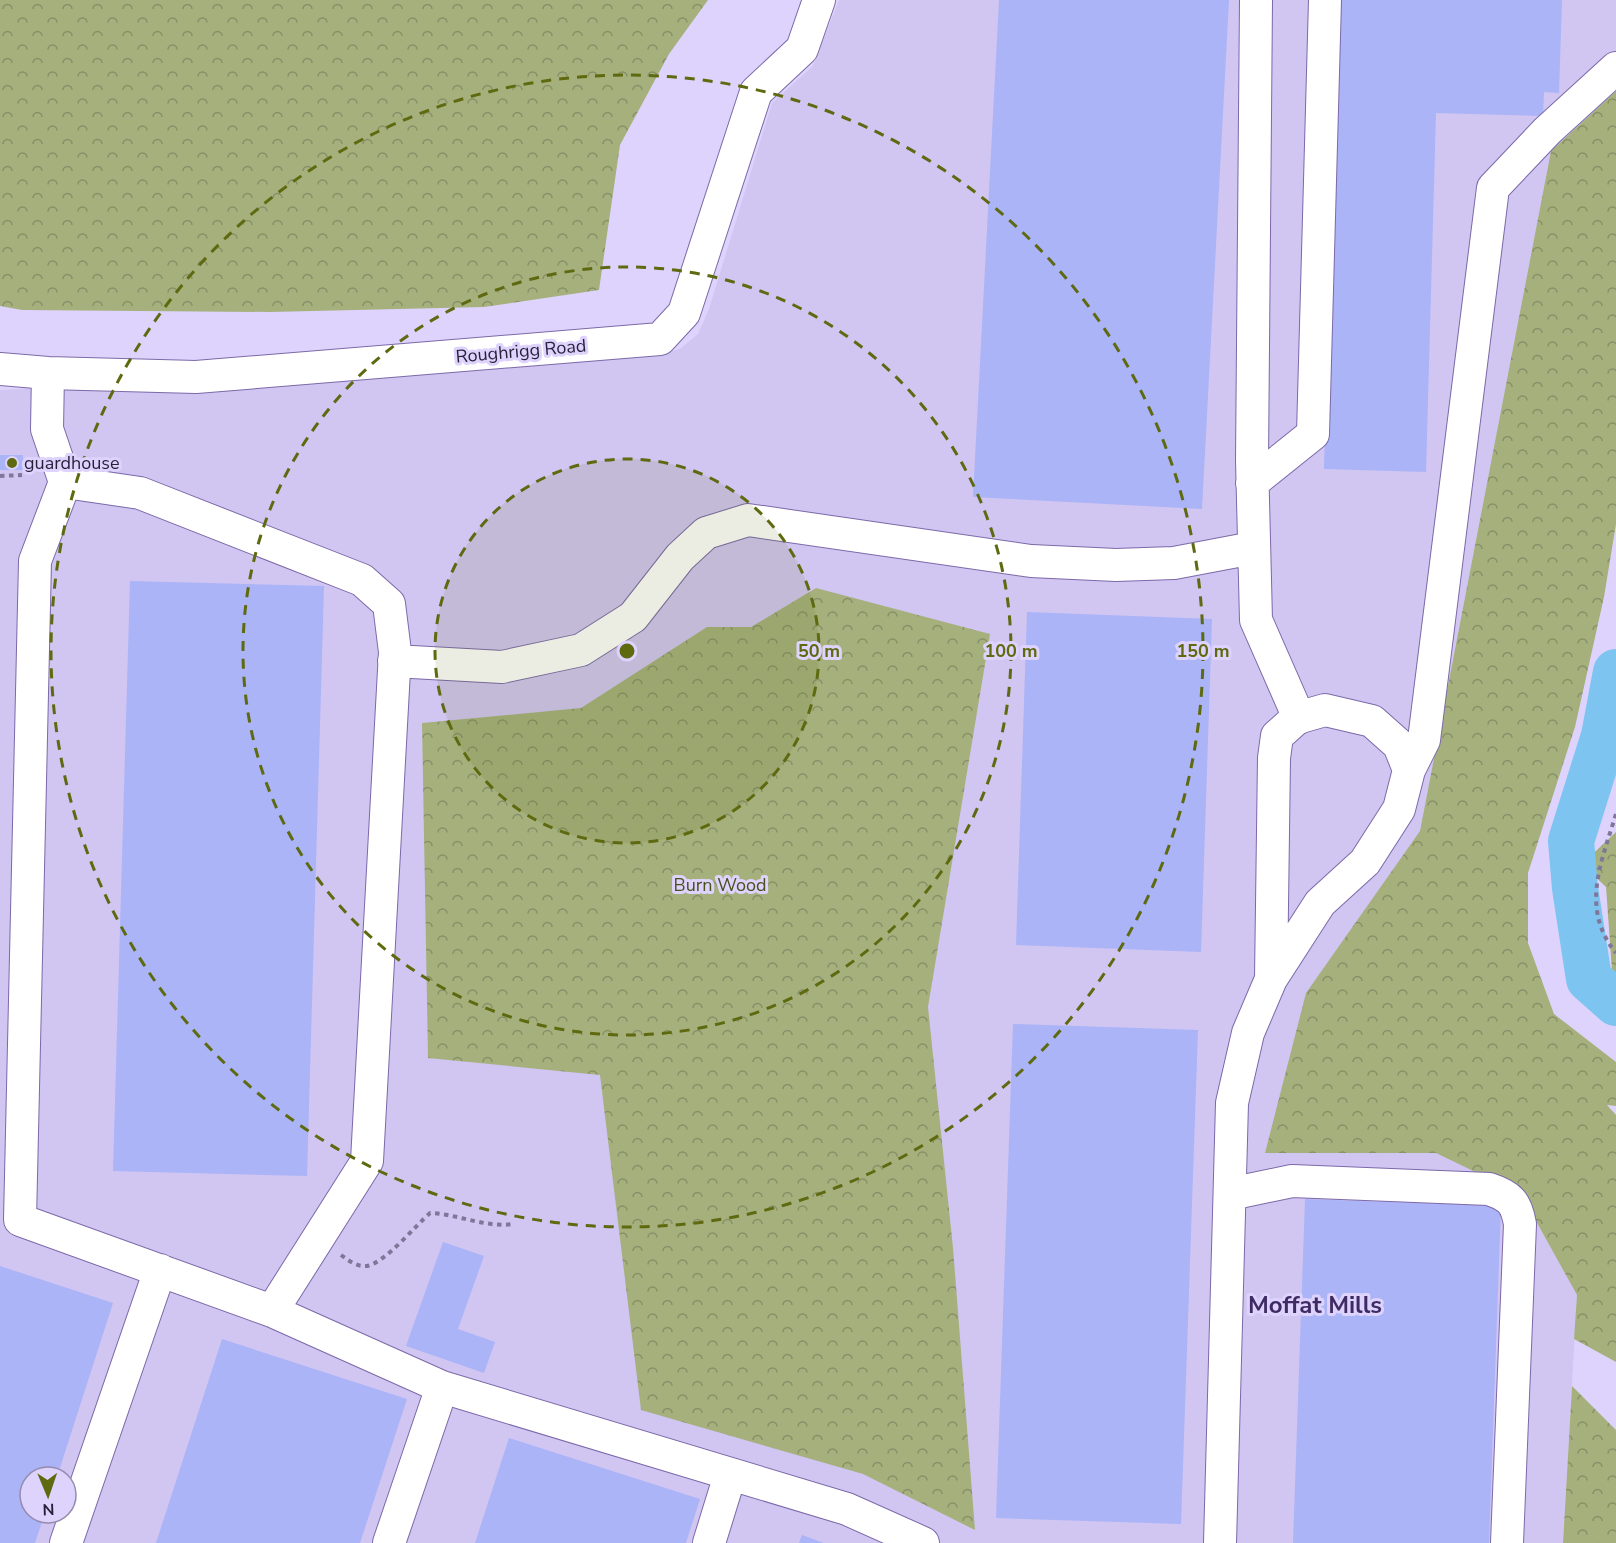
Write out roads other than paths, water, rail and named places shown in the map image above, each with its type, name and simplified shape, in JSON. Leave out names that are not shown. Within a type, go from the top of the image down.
[{"type":"street","name":"Roughrigg Road","points":[[0,369],[48,373],[196,376],[660,339],[684,313],[756,92],[802,49],[819,0]]},
{"type":"street","points":[[1256,0],[1252,483],[1256,620],[1299,718]]},
{"type":"street","points":[[1252,483],[1313,434],[1325,0]]},
{"type":"street","points":[[1221,1543],[1232,1103],[1248,1033],[1271,979],[1320,903],[1365,862],[1399,809],[1409,770],[1424,740],[1493,188],[1547,131],[1616,68]]},
{"type":"street","points":[[48,373],[47,429],[65,482],[35,561],[10,1216],[272,1311],[441,1387],[847,1509],[922,1543]]},
{"type":"street","points":[[65,482],[140,493],[362,580],[389,604],[394,661],[367,1161],[272,1311]]},
{"type":"street","points":[[394,661],[502,667],[581,650],[633,617],[680,557],[706,533],[748,520],[1031,561],[1116,565],[1174,563],[1253,548]]},
{"type":"street","points":[[1271,979],[1274,758],[1277,736],[1299,718],[1324,710],[1372,721],[1399,745],[1409,770]]},
{"type":"street","points":[[1230,1194],[1292,1181],[1489,1189],[1508,1195],[1517,1206],[1520,1224],[1507,1543]]},
{"type":"street","points":[[66,1543],[159,1270]]},
{"type":"street","points":[[389,1543],[441,1387]]},
{"type":"street","points":[[708,1543],[730,1475]]},
{"type":"waterway","points":[[1616,672],[1604,736],[1571,841],[1575,888],[1589,979],[1616,1003]]},
{"type":"place","name":"guardhouse","points":[[12,463]]},
{"type":"district","name":"Moffat Mills","points":[[1315,1305]]},
{"type":"park label","name":"Burn Wood","points":[[720,885]]}]
